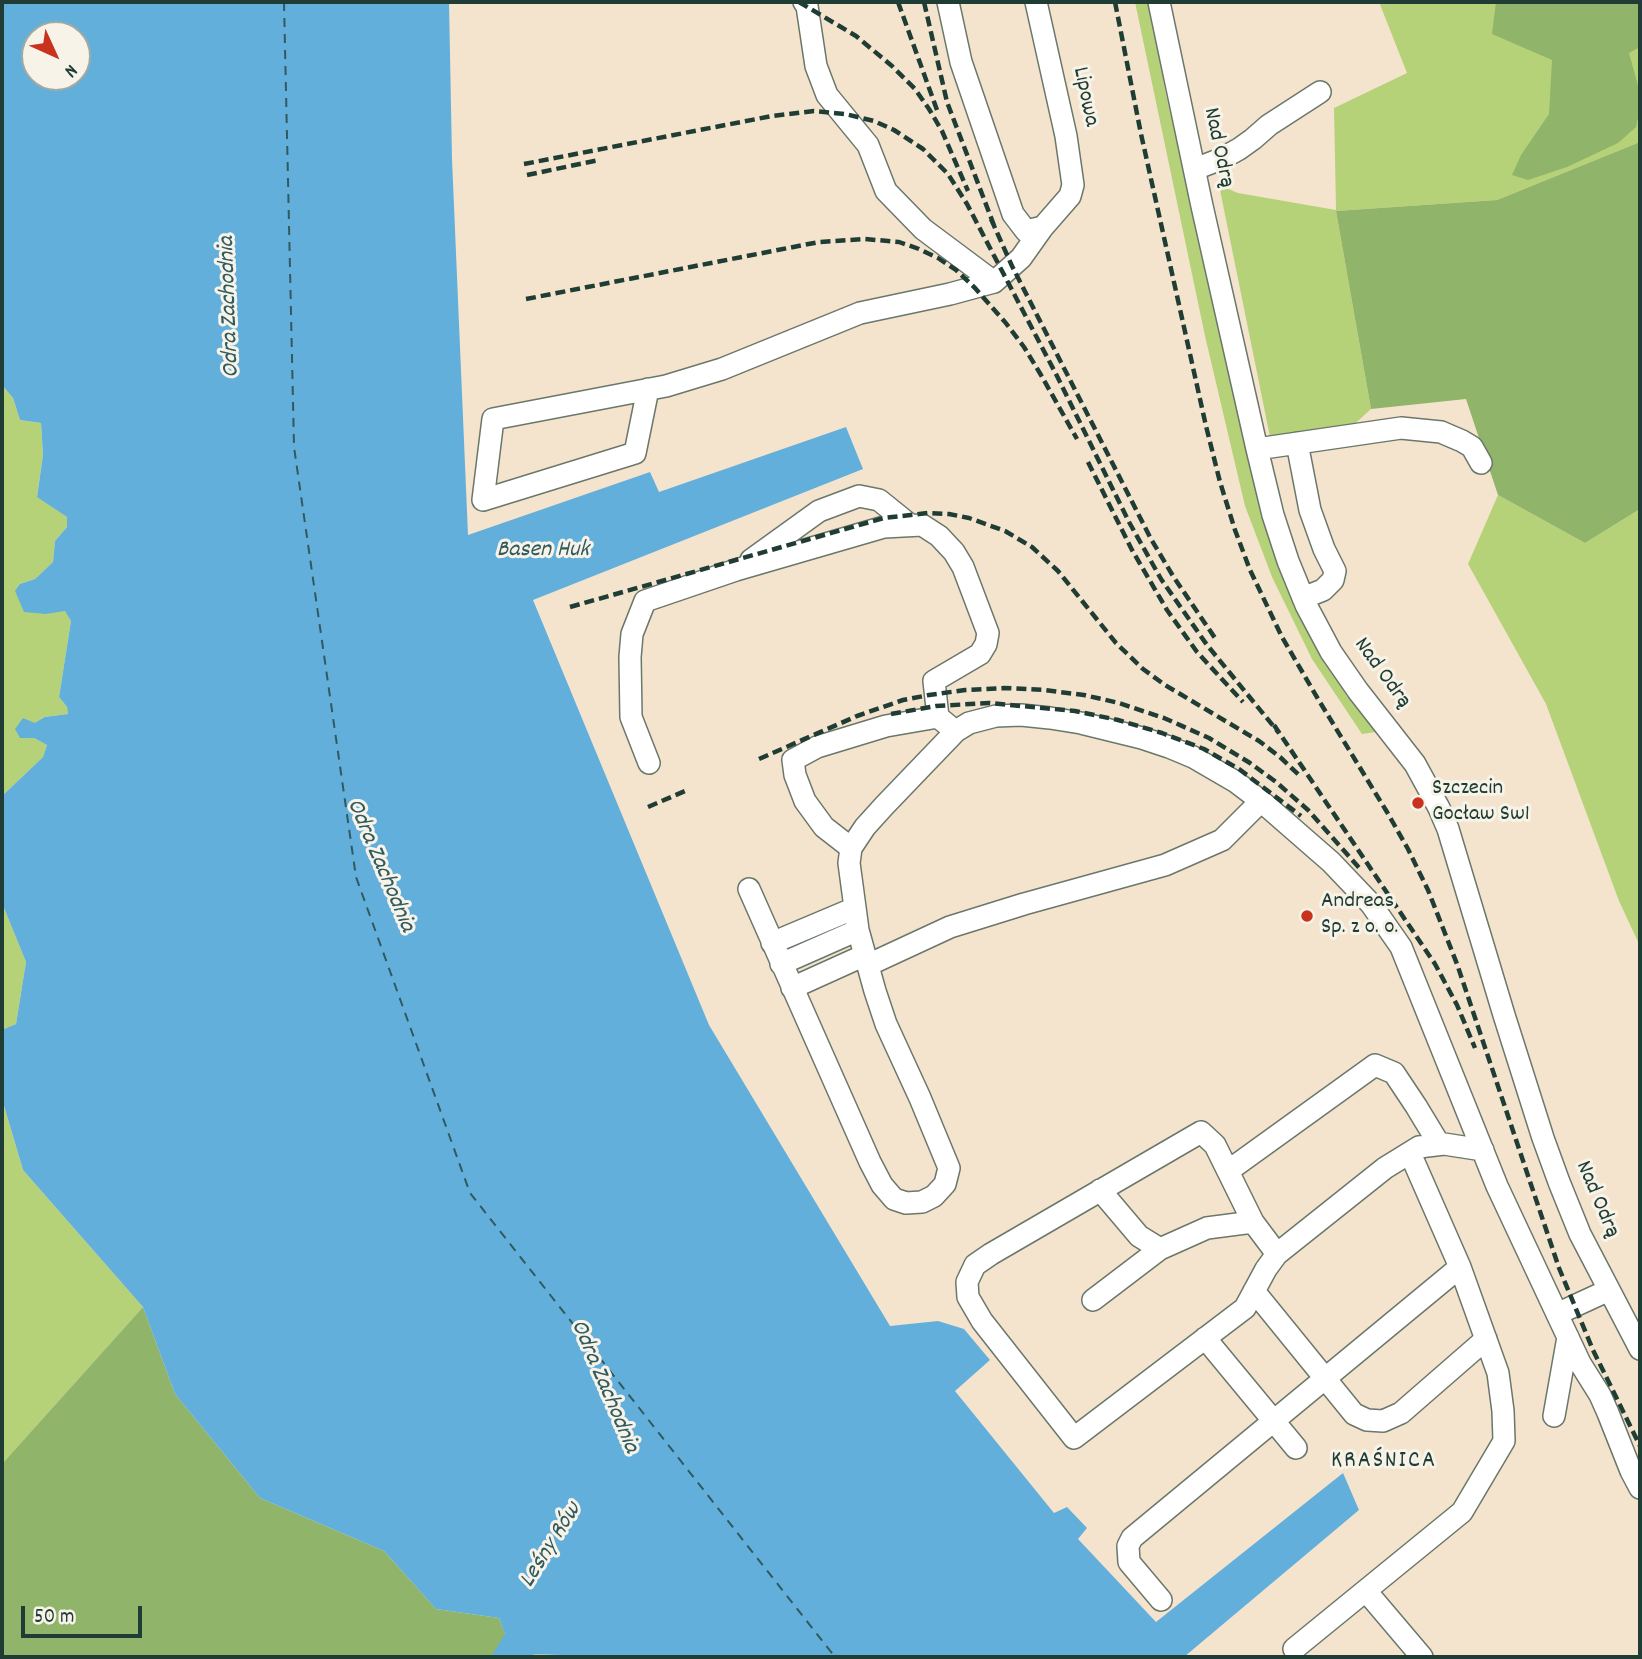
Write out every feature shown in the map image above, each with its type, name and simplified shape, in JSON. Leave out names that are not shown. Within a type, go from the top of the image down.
[{"type":"street","points":[[804,2],[807,6],[816,66],[827,95],[869,145],[886,191],[923,229],[994,282]]},
{"type":"street","points":[[947,2],[961,62],[1013,214],[1026,231],[1043,227]]},
{"type":"street","name":"Lipowa","points":[[1036,2],[1068,147],[1073,185],[1066,202],[1043,227]]},
{"type":"street","name":"Nad Odrą","points":[[1159,2],[1257,449],[1280,538],[1315,624],[1338,663],[1415,764],[1439,808],[1448,829],[1543,1138],[1574,1221],[1640,1349]]},
{"type":"street","points":[[1195,169],[1239,149],[1269,125],[1320,92]]},
{"type":"street","points":[[648,390],[635,453],[483,500],[493,419],[666,386],[722,369],[860,313],[994,282],[1021,258],[1043,227]]},
{"type":"street","points":[[1257,449],[1401,428],[1441,432],[1462,441],[1472,447],[1481,463]]},
{"type":"street","points":[[1297,443],[1310,510],[1335,571],[1333,580],[1323,590],[1303,598]]},
{"type":"street","points":[[736,570],[819,511],[859,496],[879,499],[910,525]]},
{"type":"street","points":[[649,763],[631,717],[632,635],[645,601],[736,570],[884,527],[922,524],[939,536],[963,567],[988,633],[980,654],[934,681],[938,717],[956,731]]},
{"type":"street","points":[[749,890],[882,1185],[894,1199],[906,1203],[922,1202],[934,1196],[945,1184],[949,1168],[886,1024],[875,991],[858,930],[849,863],[851,848],[884,806],[956,731],[969,723],[996,716],[1050,718],[1112,730],[1193,757],[1236,782],[1312,844],[1353,884],[1391,931],[1405,956],[1508,1212],[1580,1363],[1604,1404],[1640,1488]]},
{"type":"street","points":[[851,848],[824,827],[804,802],[793,760],[817,747],[886,726],[938,717]]},
{"type":"street","points":[[792,988],[950,927],[1165,865],[1222,839],[1261,801]]},
{"type":"street","points":[[772,943],[855,908]]},
{"type":"street","points":[[781,964],[858,930]]},
{"type":"street","points":[[1228,1171],[1375,1065],[1394,1073],[1439,1144]]},
{"type":"street","points":[[1277,1254],[1254,1222],[1215,1145],[1201,1132],[975,1265],[967,1282],[968,1297],[982,1321],[1074,1438],[1245,1308],[1277,1254],[1385,1168],[1419,1147],[1444,1144],[1483,1150]]},
{"type":"street","points":[[1294,1649],[1462,1512],[1503,1441],[1503,1411],[1498,1373],[1460,1267],[1410,1153]]},
{"type":"street","points":[[1100,1190],[1139,1236],[1160,1249]]},
{"type":"street","points":[[1093,1300],[1160,1249],[1207,1228],[1254,1222]]},
{"type":"street","points":[[1161,1600],[1129,1562],[1128,1546],[1132,1538],[1460,1267]]},
{"type":"street","points":[[1557,1314],[1609,1290]]},
{"type":"street","points":[[1254,1291],[1354,1414],[1367,1420],[1383,1421],[1401,1413],[1486,1339]]},
{"type":"street","points":[[1554,1416],[1568,1337]]},
{"type":"street","points":[[1205,1338],[1296,1448]]},
{"type":"street","points":[[1366,1591],[1422,1657]]},
{"type":"green space","points":[[1135,2],[1151,2],[1165,90],[1262,518],[1279,568],[1308,631],[1346,695],[1376,732],[1362,734],[1312,659],[1272,577],[1245,506],[1205,336]]},
{"type":"green space","points":[[1379,2],[1640,2],[1640,142],[1497,200],[1336,211],[1371,409],[1346,432],[1270,437],[1219,185],[1238,193],[1336,210],[1334,108],[1407,73]]},
{"type":"green space","points":[[1496,2],[1640,2],[1640,47],[1629,53],[1640,93],[1636,127],[1618,143],[1567,167],[1528,180],[1512,175],[1521,155],[1549,114],[1552,60],[1492,34]]},
{"type":"green space","points":[[1640,142],[1640,509],[1585,543],[1498,495],[1466,399],[1371,409],[1336,211],[1497,200]]},
{"type":"green space","points":[[2,385],[13,398],[20,420],[41,423],[43,455],[37,496],[67,517],[67,527],[55,541],[53,562],[35,579],[20,584],[46,614],[65,610],[71,621],[59,697],[67,707],[68,714],[43,717],[35,724],[23,718],[34,738],[47,745],[43,757],[2,796]]},
{"type":"green space","points":[[1498,495],[1585,543],[1640,509],[1640,946],[1619,901],[1546,704],[1468,564]]},
{"type":"green space","points":[[2,903],[26,962],[16,1024],[4,1029],[2,1027]]},
{"type":"green space","points":[[2,1099],[23,1170],[143,1307],[2,1464]]},
{"type":"green space","points":[[143,1307],[175,1394],[260,1498],[384,1551],[436,1609],[499,1618],[513,1654],[562,1657],[2,1657],[2,1464]]},
{"type":"water","points":[[2,2],[449,2],[452,159],[468,535],[650,472],[659,492],[846,427],[863,469],[533,600],[709,1025],[890,1326],[938,1321],[964,1329],[990,1360],[955,1391],[1054,1513],[1067,1507],[1087,1528],[1078,1539],[1156,1622],[1343,1473],[1359,1510],[1184,1657],[562,1657],[534,1654],[532,1657],[491,1657],[505,1634],[499,1618],[436,1609],[384,1551],[260,1498],[175,1394],[143,1307],[23,1170],[2,1099],[2,1027],[4,1029],[16,1024],[26,962],[2,903],[2,796],[43,757],[47,745],[34,738],[20,738],[15,729],[23,718],[35,723],[44,717],[68,714],[67,707],[59,697],[71,621],[65,611],[46,614],[24,612],[15,591],[20,584],[35,579],[53,562],[55,541],[67,527],[67,517],[37,497],[43,455],[41,423],[20,420],[13,398],[2,385]]},
{"type":"ferry route","points":[[284,2],[294,447],[356,877],[470,1193],[835,1657]]},
{"type":"railway","points":[[799,2],[856,36],[915,89],[942,131],[968,191]]},
{"type":"railway","points":[[898,2],[937,110]]},
{"type":"railway","points":[[924,2],[947,102],[995,228]]},
{"type":"railway","points":[[1115,2],[1141,134],[1206,426],[1235,530],[1250,570],[1282,637],[1387,812],[1428,890],[1457,964],[1559,1268],[1593,1350],[1640,1446]]},
{"type":"railway","points":[[524,164],[772,116],[814,111],[845,114],[874,121],[894,130],[923,149],[948,174],[967,204],[1057,376],[1129,522],[1161,579],[1207,645],[1279,733]]},
{"type":"railway","points":[[527,175],[599,160]]},
{"type":"railway","points":[[991,219],[1012,266],[1151,539],[1217,641]]},
{"type":"railway","points":[[526,299],[819,242],[865,239],[899,242],[938,258],[975,288],[1024,347],[1077,439]]},
{"type":"railway","points":[[1088,462],[1132,550],[1167,610],[1197,652],[1243,702]]},
{"type":"railway","points":[[570,607],[884,518],[928,513],[969,518],[1005,531],[1032,547],[1058,571],[1116,643],[1143,669],[1259,741],[1301,777]]},
{"type":"railway","points":[[759,759],[857,716],[903,700],[965,690],[1004,688],[1084,695],[1164,718],[1209,738],[1250,763],[1308,810],[1362,871]]},
{"type":"railway","points":[[891,714],[936,706],[989,703],[1075,711],[1118,720],[1204,749],[1239,769],[1301,816]]},
{"type":"railway","points":[[1274,725],[1435,964],[1457,1005],[1475,1048]]},
{"type":"railway","points":[[648,807],[685,791]]},
{"type":"place","name":"Szczecin Gocław Sw1","points":[[1418,803]]},
{"type":"place","name":"Andreas Sp. z o. o.","points":[[1307,916]]},
{"type":"district","name":"KRAŚNICA","points":[[1384,1463]]},
{"type":"water label","name":"Odra Zachodnia","points":[[231,307]]},
{"type":"water label","name":"Basen Huk","points":[[543,552]]},
{"type":"water label","name":"Odra Zachodnia","points":[[379,866]]},
{"type":"water label","name":"Odra Zachodnia","points":[[603,1387]]},
{"type":"water label","name":"Leśny Rów","points":[[552,1546]]}]
